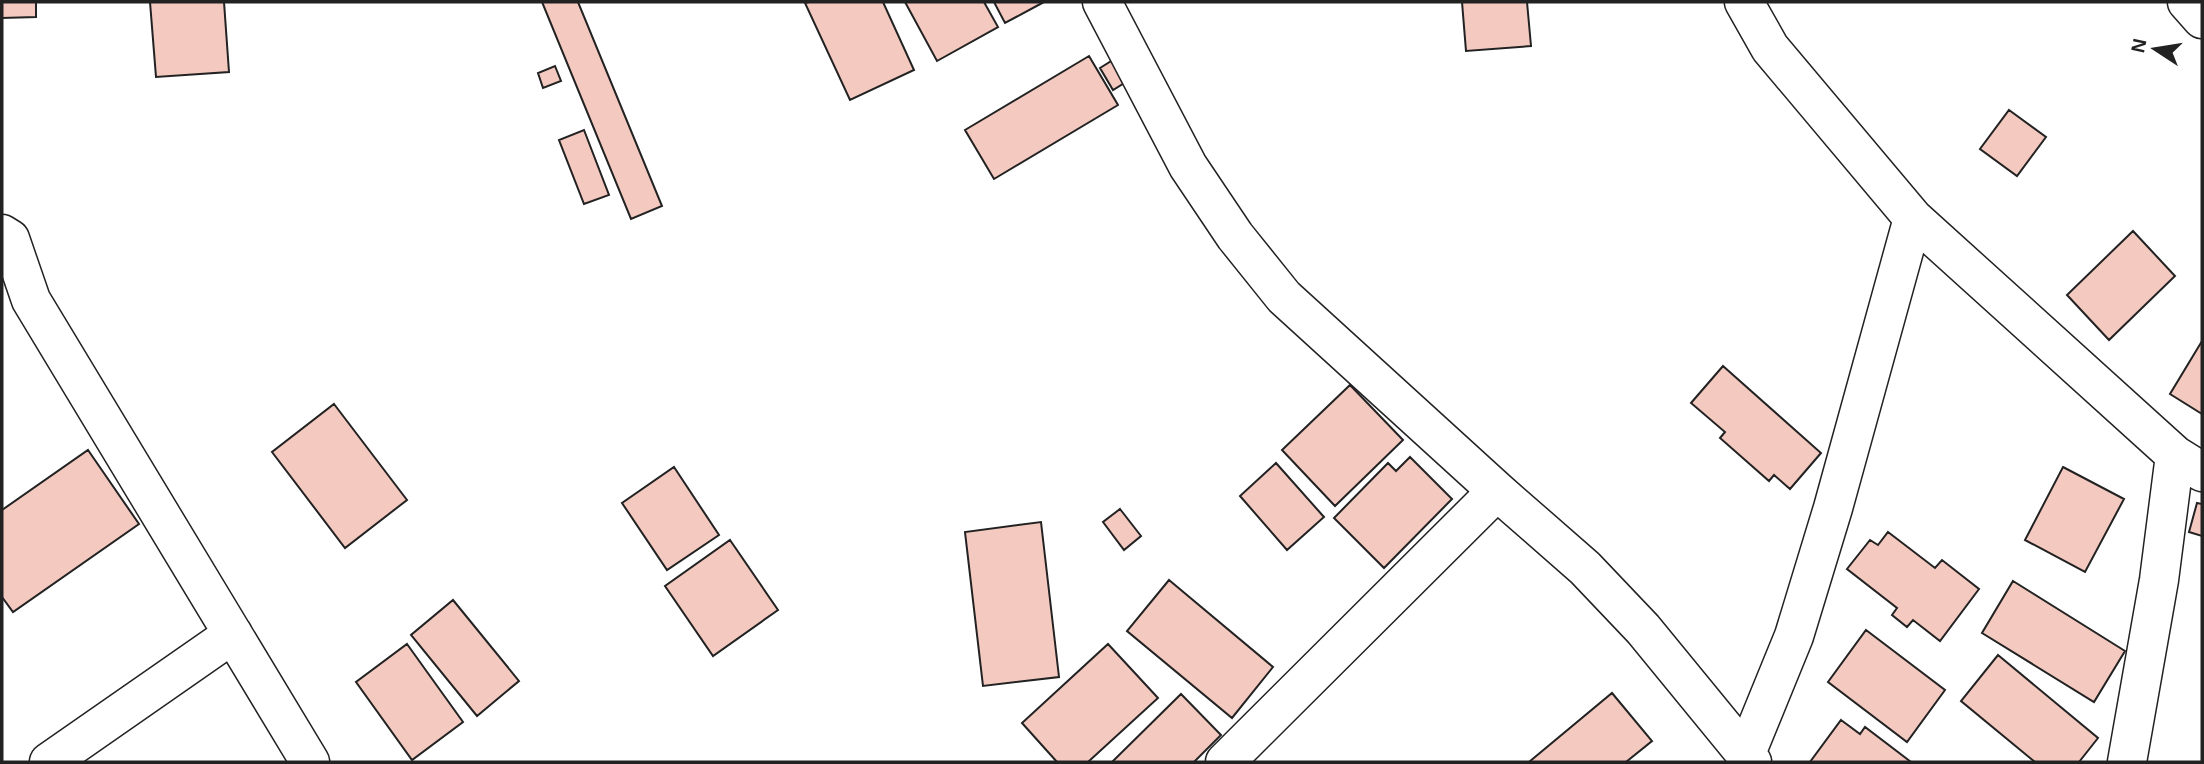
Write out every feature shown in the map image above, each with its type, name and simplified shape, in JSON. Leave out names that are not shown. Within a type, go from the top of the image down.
[{"type":"street","points":[[1102,2],[1188,166],[1236,236],[1284,297],[1497,491],[1586,568],[1643,629],[1749,759]]},
{"type":"street","points":[[1744,2],[1770,48],[1913,218],[2189,463],[2159,580],[2127,762]]},
{"type":"street","points":[[2186,2],[2202,19]]},
{"type":"street","points":[[1749,759],[1794,636],[1833,508],[1913,218]]},
{"type":"street","points":[[2,234],[10,239],[31,300],[310,762]]},
{"type":"street","points":[[1225,762],[1497,491]]},
{"type":"street","points":[[49,762],[233,634]]},
{"type":"building","points":[[2,2],[36,2],[36,17],[2,18]]},
{"type":"building","points":[[150,2],[224,2],[229,72],[156,77]]},
{"type":"building","points":[[542,2],[578,2],[662,206],[631,219]]},
{"type":"building","points":[[883,2],[914,70],[850,100],[805,3]]},
{"type":"building","points":[[905,2],[984,2],[998,27],[937,61]]},
{"type":"building","points":[[994,2],[1044,2],[1005,23]]},
{"type":"building","points":[[1462,2],[1527,2],[1531,46],[1466,51]]},
{"type":"building","points":[[1121,55],[1134,77],[1113,90],[1100,68]]},
{"type":"building","points":[[1089,56],[1118,105],[994,179],[965,130]]},
{"type":"building","points":[[555,66],[561,81],[543,88],[538,73]]},
{"type":"building","points":[[2009,110],[2046,137],[2017,176],[1980,149]]},
{"type":"building","points":[[584,130],[609,195],[584,204],[559,140]]},
{"type":"building","points":[[2133,231],[2175,276],[2109,340],[2067,295]]},
{"type":"building","points":[[2202,341],[2202,414],[2170,394]]},
{"type":"building","points":[[1723,366],[1821,453],[1790,489],[1774,475],[1769,481],[1720,438],[1725,432],[1691,403]]},
{"type":"building","points":[[1350,385],[1403,440],[1335,506],[1282,450]]},
{"type":"building","points":[[334,404],[407,500],[345,548],[272,452]]},
{"type":"building","points":[[88,450],[139,524],[13,612],[2,597],[2,510]]},
{"type":"building","points":[[1410,457],[1452,499],[1384,568],[1334,518],[1388,463],[1396,471]]},
{"type":"building","points":[[1276,463],[1324,517],[1287,550],[1240,496]]},
{"type":"building","points":[[674,467],[719,535],[667,570],[622,503]]},
{"type":"building","points":[[2063,467],[2124,499],[2085,572],[2025,540]]},
{"type":"building","points":[[2197,503],[2202,504],[2202,536],[2189,532]]},
{"type":"building","points":[[1120,509],[1141,536],[1124,550],[1103,522]]},
{"type":"building","points":[[1041,522],[1059,677],[983,686],[965,532]]},
{"type":"building","points":[[1888,532],[1935,568],[1942,560],[1979,589],[1940,641],[1913,620],[1907,627],[1892,615],[1897,608],[1847,569],[1870,540],[1878,545]]},
{"type":"building","points":[[730,540],[778,610],[713,656],[665,586]]},
{"type":"building","points":[[1169,580],[1273,667],[1232,718],[1127,631]]},
{"type":"building","points":[[2013,581],[2125,651],[2094,702],[1982,633]]},
{"type":"building","points":[[453,600],[519,681],[477,716],[411,635]]},
{"type":"building","points":[[1866,630],[1945,690],[1907,742],[1828,682]]},
{"type":"building","points":[[407,644],[463,722],[412,760],[356,682]]},
{"type":"building","points":[[1108,644],[1158,698],[1088,762],[1057,762],[1022,723]]},
{"type":"building","points":[[1998,655],[2098,738],[2079,762],[2035,762],[1961,701]]},
{"type":"building","points":[[1612,693],[1652,741],[1626,762],[1529,762]]},
{"type":"building","points":[[1181,694],[1221,735],[1194,762],[1112,762]]},
{"type":"building","points":[[1841,720],[1860,734],[1865,727],[1911,762],[1810,762]]}]
